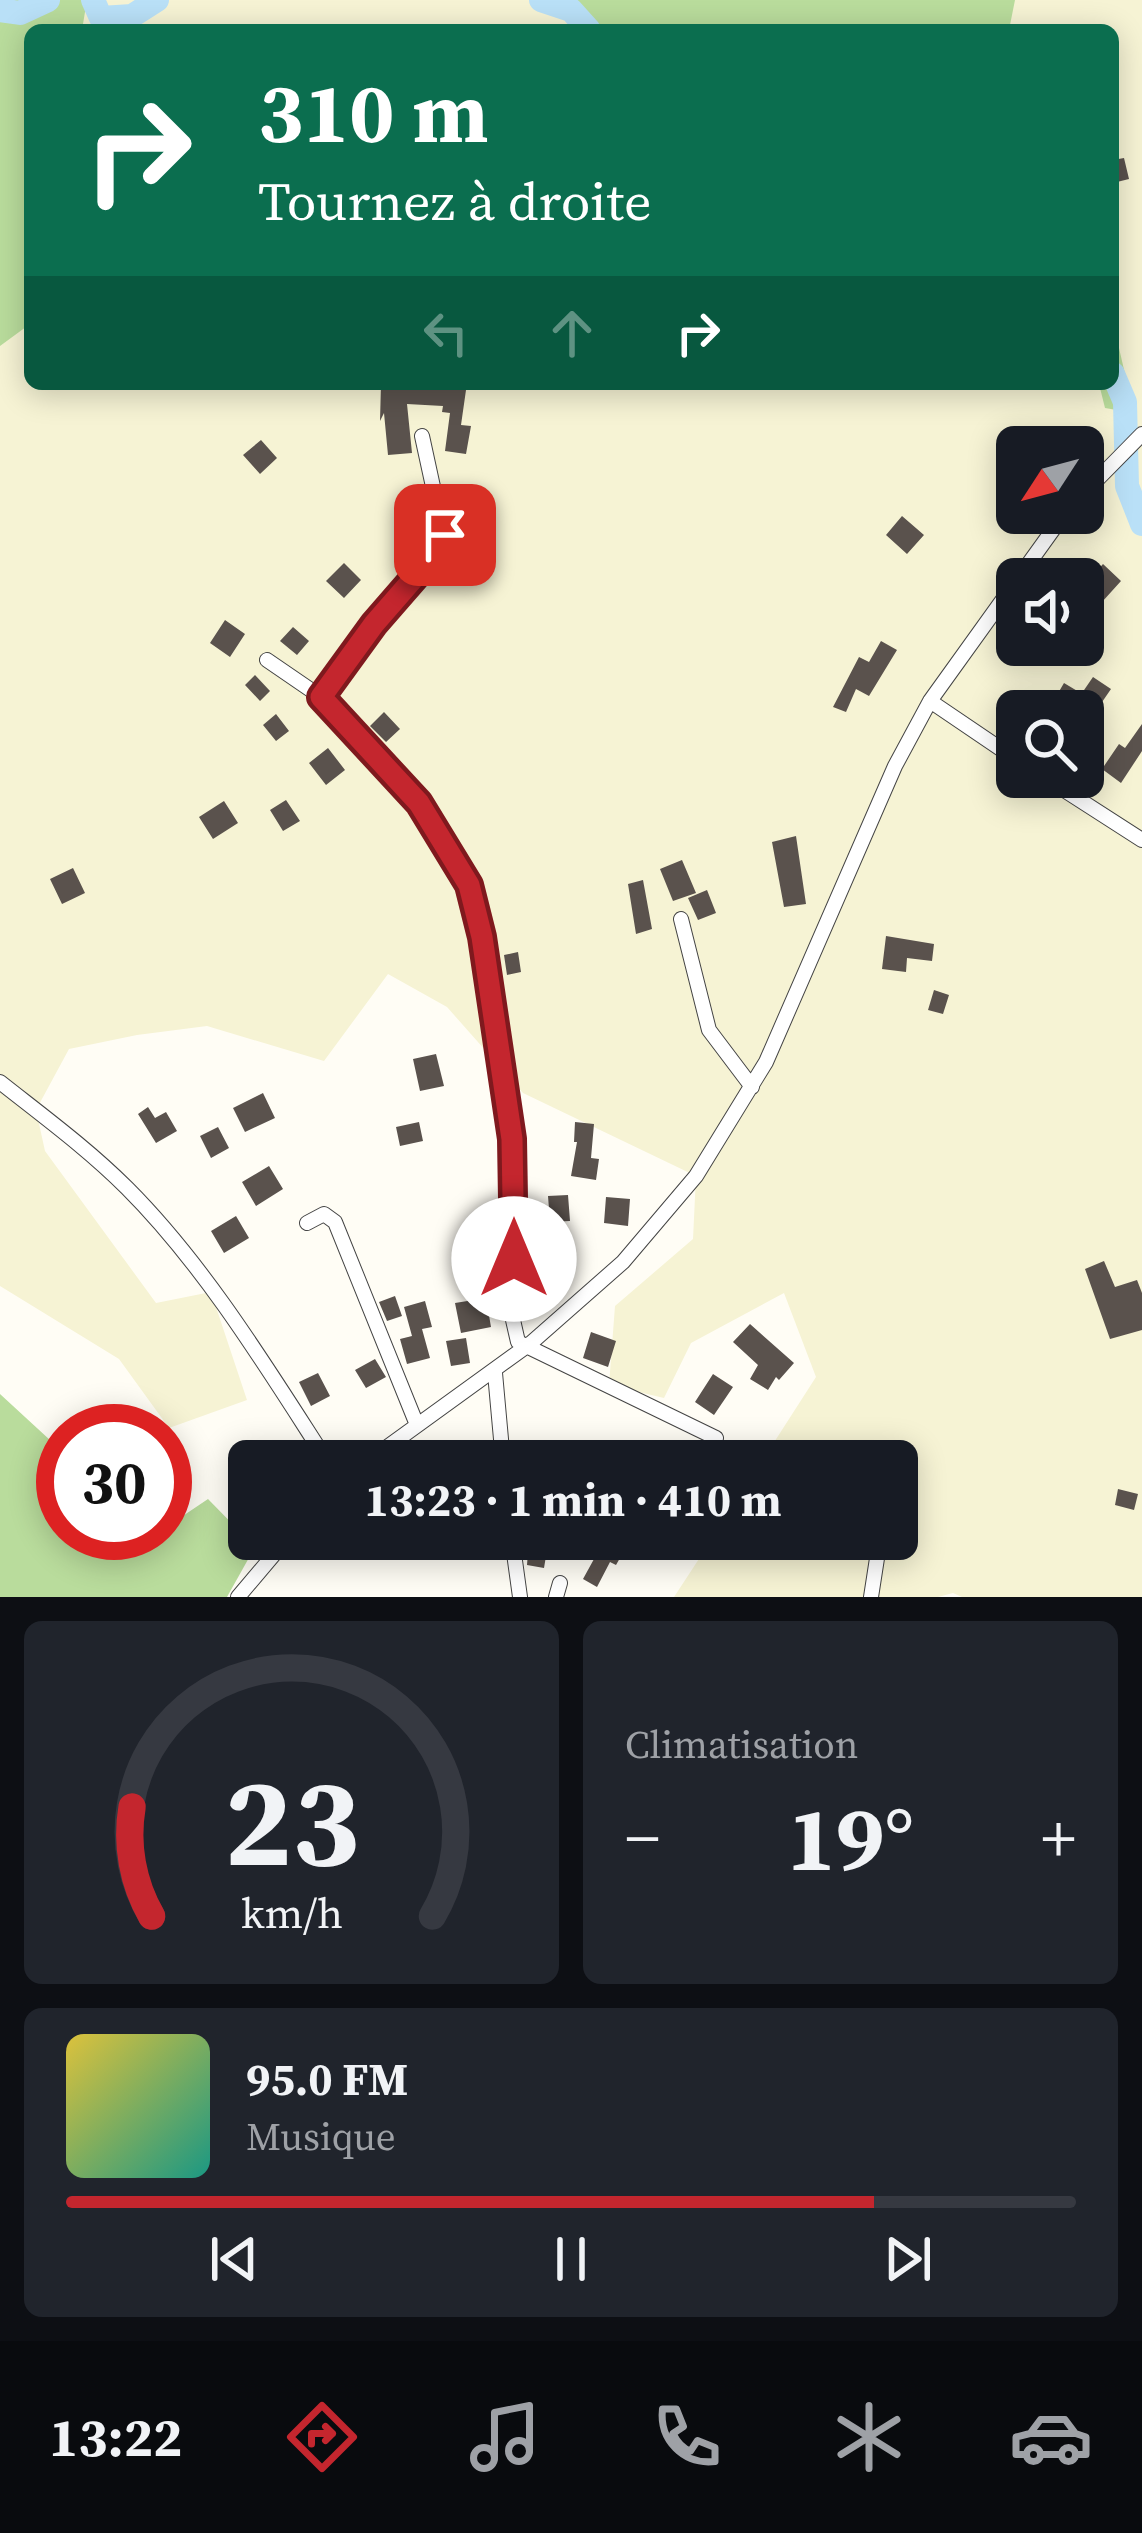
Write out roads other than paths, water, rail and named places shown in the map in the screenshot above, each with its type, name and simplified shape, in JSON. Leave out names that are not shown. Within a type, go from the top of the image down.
[{"type":"street","points":[[321,697],[374,624],[445,542],[422,436]]},
{"type":"street","points":[[1104,473],[1137,440]]},
{"type":"street","points":[[397,1440],[526,1348],[623,1262],[696,1176],[752,1087],[792,1006],[895,766],[930,701],[1050,534]]},
{"type":"street","points":[[266,660],[321,697],[419,803],[469,885],[482,937],[510,1126],[514,1333],[526,1348],[716,1438]]},
{"type":"street","points":[[930,701],[996,746]]},
{"type":"street","points":[[1077,798],[1142,840]]},
{"type":"street","points":[[681,919],[709,1030],[752,1087]]},
{"type":"street","points":[[0,1082],[99,1161],[157,1222],[205,1282],[313,1440]]},
{"type":"street","points":[[307,1223],[324,1214],[335,1222],[417,1425]]},
{"type":"street","points":[[495,1373],[501,1440]]},
{"type":"street","points":[[238,1597],[269,1560]]},
{"type":"street","points":[[515,1560],[520,1597]]},
{"type":"street","points":[[871,1597],[877,1560]]},
{"type":"waterway","points":[[0,10],[20,13],[48,0]]},
{"type":"waterway","points":[[93,0],[101,18],[132,16],[157,0]]},
{"type":"waterway","points":[[541,0],[571,10],[584,24]]},
{"type":"waterway","points":[[1119,388],[1125,402],[1127,486],[1142,524]]}]
